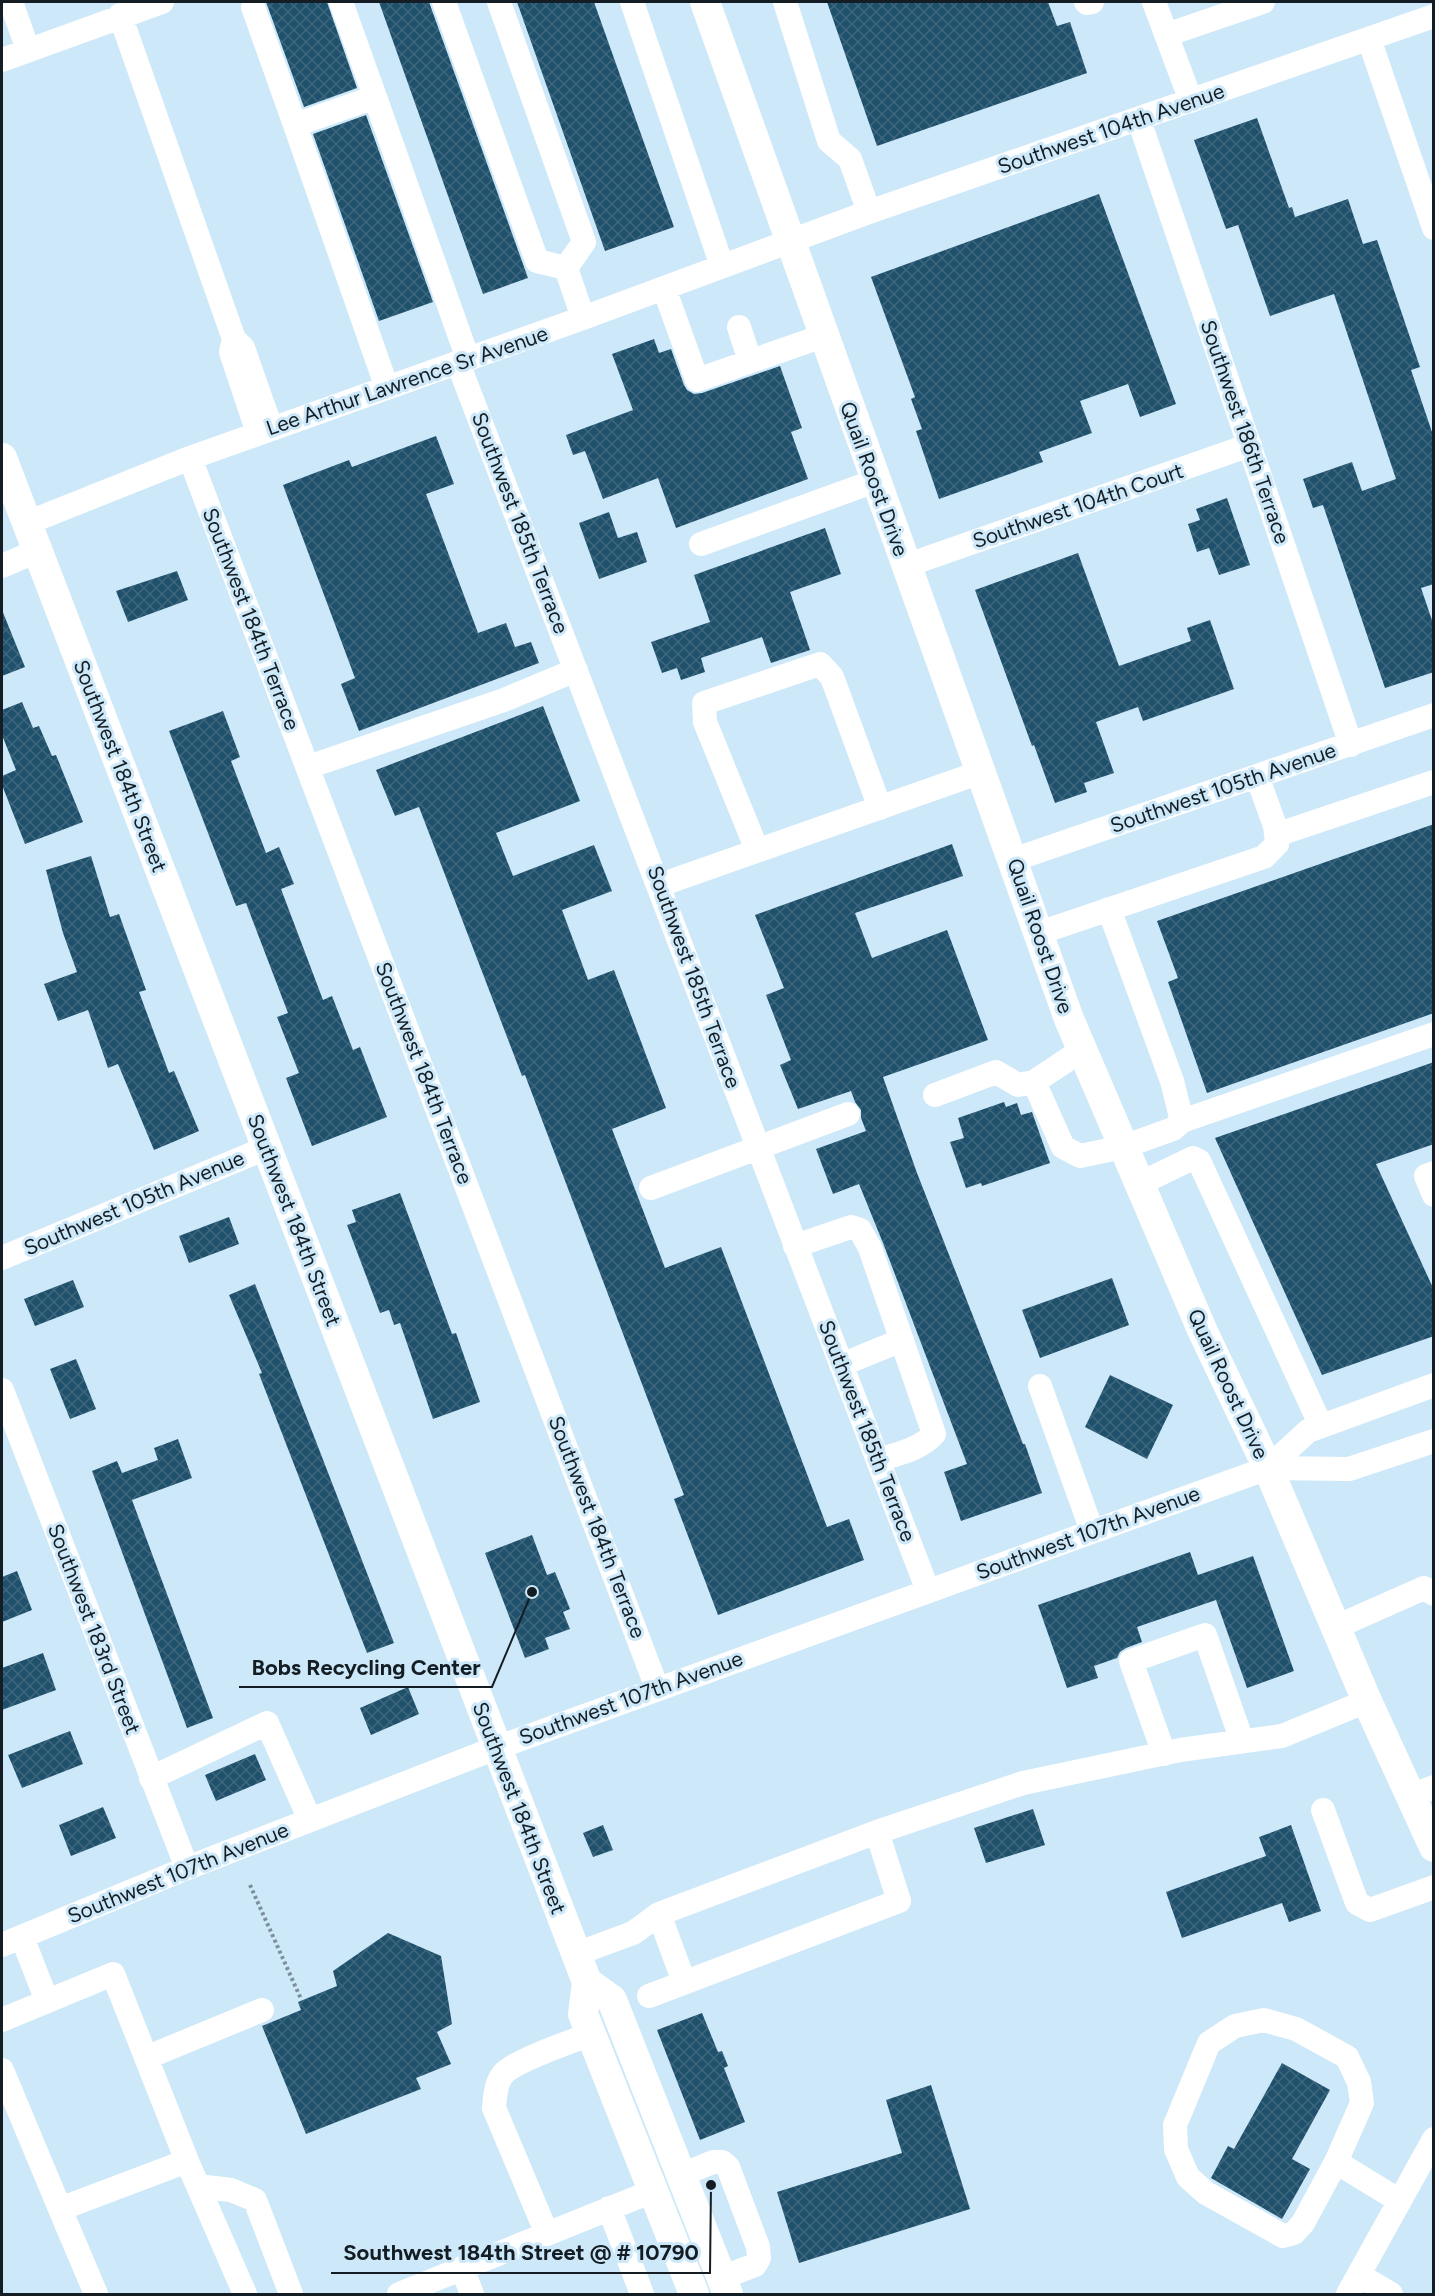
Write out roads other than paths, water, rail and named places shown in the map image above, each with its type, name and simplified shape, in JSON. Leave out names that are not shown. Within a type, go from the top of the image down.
[{"type":"main road","name":"Quail Roost Drive","points":[[705,2],[905,566],[1082,1050],[1203,1332],[1268,1468],[1367,1701],[1422,1792],[1434,1847]]},
{"type":"main road","name":"Southwest 184th Street","points":[[2,458],[587,1982],[583,2014],[694,2295]]},
{"type":"main road","points":[[587,1982],[612,2000],[724,2286]]},
{"type":"street","points":[[11,2],[28,50]]},
{"type":"street","points":[[2,60],[120,15],[162,2]]},
{"type":"street","name":"Southwest 185th Terrace","points":[[341,2],[463,361],[576,670],[928,1591]]},
{"type":"street","points":[[444,2],[537,261],[566,268]]},
{"type":"street","points":[[498,2],[584,242],[566,268]]},
{"type":"street","points":[[632,2],[722,266]]},
{"type":"street","points":[[785,2],[829,141],[850,159],[869,212]]},
{"type":"street","points":[[1086,2],[1092,2]]},
{"type":"street","points":[[1154,2],[1191,101]]},
{"type":"street","points":[[1166,34],[1228,7],[1263,2]]},
{"type":"street","points":[[253,7],[387,388]]},
{"type":"street","points":[[120,15],[234,339],[231,352],[265,431]]},
{"type":"street","name":"Southwest 104th Avenue","points":[[789,242],[869,212],[1434,16]]},
{"type":"street","points":[[1369,39],[1434,228]]},
{"type":"street","points":[[295,125],[375,97]]},
{"type":"street","name":"Southwest 186th Terrace","points":[[1138,120],[1352,745]]},
{"type":"street","name":"Lee Arthur Lawrence Sr Avenue","points":[[27,523],[190,458],[789,242]]},
{"type":"street","points":[[566,268],[583,318]]},
{"type":"street","points":[[664,288],[697,380],[823,336]]},
{"type":"street","points":[[739,327],[750,361]]},
{"type":"street","name":"Southwest 104th Court","points":[[905,566],[1250,445]]},
{"type":"street","name":"Southwest 184th Terrace","points":[[190,458],[657,1688]]},
{"type":"street","points":[[701,544],[875,481]]},
{"type":"street","points":[[2,566],[37,551]]},
{"type":"street","points":[[758,850],[705,722],[704,703],[820,664],[832,677],[880,808]]},
{"type":"street","points":[[308,767],[504,700],[576,670]]},
{"type":"street","name":"Southwest 105th Avenue","points":[[1013,860],[1434,715]]},
{"type":"street","points":[[660,885],[981,772]]},
{"type":"street","points":[[1039,933],[1264,857],[1277,844],[1257,776]]},
{"type":"street","points":[[1276,835],[1434,782]]},
{"type":"street","points":[[1109,909],[1172,1081],[1182,1121]]},
{"type":"street","points":[[1034,1082],[1064,1147],[1080,1156],[1123,1147],[1173,1129],[1182,1121],[1434,1034]]},
{"type":"street","points":[[935,1095],[996,1072],[1018,1085],[1034,1082],[1082,1050]]},
{"type":"street","points":[[651,1188],[848,1114]]},
{"type":"street","name":"Southwest 105th Avenue","points":[[2,1258],[266,1148]]},
{"type":"street","points":[[1139,1184],[1193,1158],[1199,1161],[1321,1426]]},
{"type":"street","points":[[1434,1173],[1426,1176],[1434,1195]]},
{"type":"street","points":[[795,1246],[851,1227],[860,1230],[870,1248],[934,1434],[918,1446],[878,1460]]},
{"type":"street","points":[[841,1365],[902,1340]]},
{"type":"street","name":"Southwest 107th Avenue","points":[[1268,1468],[1308,1431],[1434,1385]]},
{"type":"street","points":[[1040,1386],[1092,1531]]},
{"type":"street","name":"Southwest 183rd Street","points":[[2,1390],[187,1869]]},
{"type":"street","name":"Southwest 107th Avenue","points":[[12,1941],[187,1869],[496,1748],[1268,1468],[1349,1469],[1434,1441]]},
{"type":"street","points":[[1336,1627],[1424,1588],[1434,1594]]},
{"type":"street","points":[[1164,1754],[1131,1661],[1205,1635],[1242,1742]]},
{"type":"street","points":[[576,1954],[633,1933],[659,1914],[877,1832],[1023,1783],[1164,1754],[1282,1736],[1367,1701]]},
{"type":"street","points":[[151,1778],[267,1723],[310,1820]]},
{"type":"street","points":[[1323,1810],[1357,1903],[1370,1910],[1434,1887]]},
{"type":"street","points":[[649,1996],[899,1901],[877,1832]]},
{"type":"street","points":[[659,1914],[684,1982]]},
{"type":"street","points":[[12,1941],[47,2001]]},
{"type":"street","points":[[2,2020],[113,1974],[198,2186],[245,2295]]},
{"type":"street","points":[[148,2057],[262,2010]]},
{"type":"street","points":[[1264,2020],[1296,2029],[1347,2057],[1359,2082],[1362,2103],[1336,2162],[1303,2223],[1294,2233],[1283,2236],[1206,2193],[1188,2177],[1176,2149],[1175,2125],[1209,2043],[1235,2026],[1264,2020]]},
{"type":"street","points":[[547,2234],[494,2108],[495,2089],[504,2073],[520,2063],[591,2034]]},
{"type":"street","points":[[2,2070],[96,2295]]},
{"type":"street","points":[[1391,2295],[1354,2285],[1434,2139]]},
{"type":"street","points":[[60,2209],[188,2161]]},
{"type":"street","points":[[681,2175],[713,2162],[723,2162],[728,2167],[758,2247],[759,2258],[755,2265],[724,2286]]},
{"type":"street","points":[[1336,2162],[1400,2201]]},
{"type":"street","points":[[198,2186],[231,2190],[255,2200],[291,2295]]},
{"type":"street","points":[[399,2295],[652,2191]]},
{"type":"street","points":[[609,2208],[642,2295]]},
{"type":"street","points":[[462,2268],[472,2295]]},
{"type":"place","name":"Bobs Recycling Center","points":[[532,1592]]},
{"type":"place","name":"Southwest 184th Street @ # 10790","points":[[711,2185]]}]
